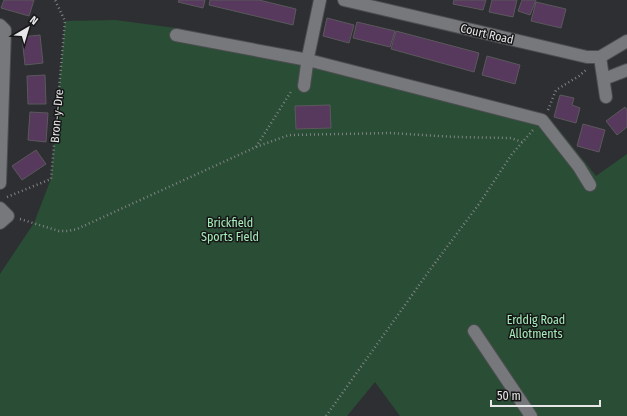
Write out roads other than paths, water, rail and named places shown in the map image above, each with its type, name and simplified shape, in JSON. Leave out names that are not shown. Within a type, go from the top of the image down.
[{"type":"street","points":[[304,86],[320,0]]},
{"type":"street","name":"Court Road","points":[[344,0],[587,58],[600,57]]},
{"type":"street","points":[[0,25],[6,30],[0,183]]},
{"type":"street","points":[[176,35],[308,59],[542,120],[579,167],[590,185]]},
{"type":"street","points":[[606,96],[600,57],[627,41]]},
{"type":"street","points":[[604,79],[627,70]]},
{"type":"street","points":[[474,331],[532,416]]},
{"type":"park label","name":"Brickfield Sports Field","points":[[230,230]]},
{"type":"park label","name":"Erddig Road Allotments","points":[[536,327]]}]
